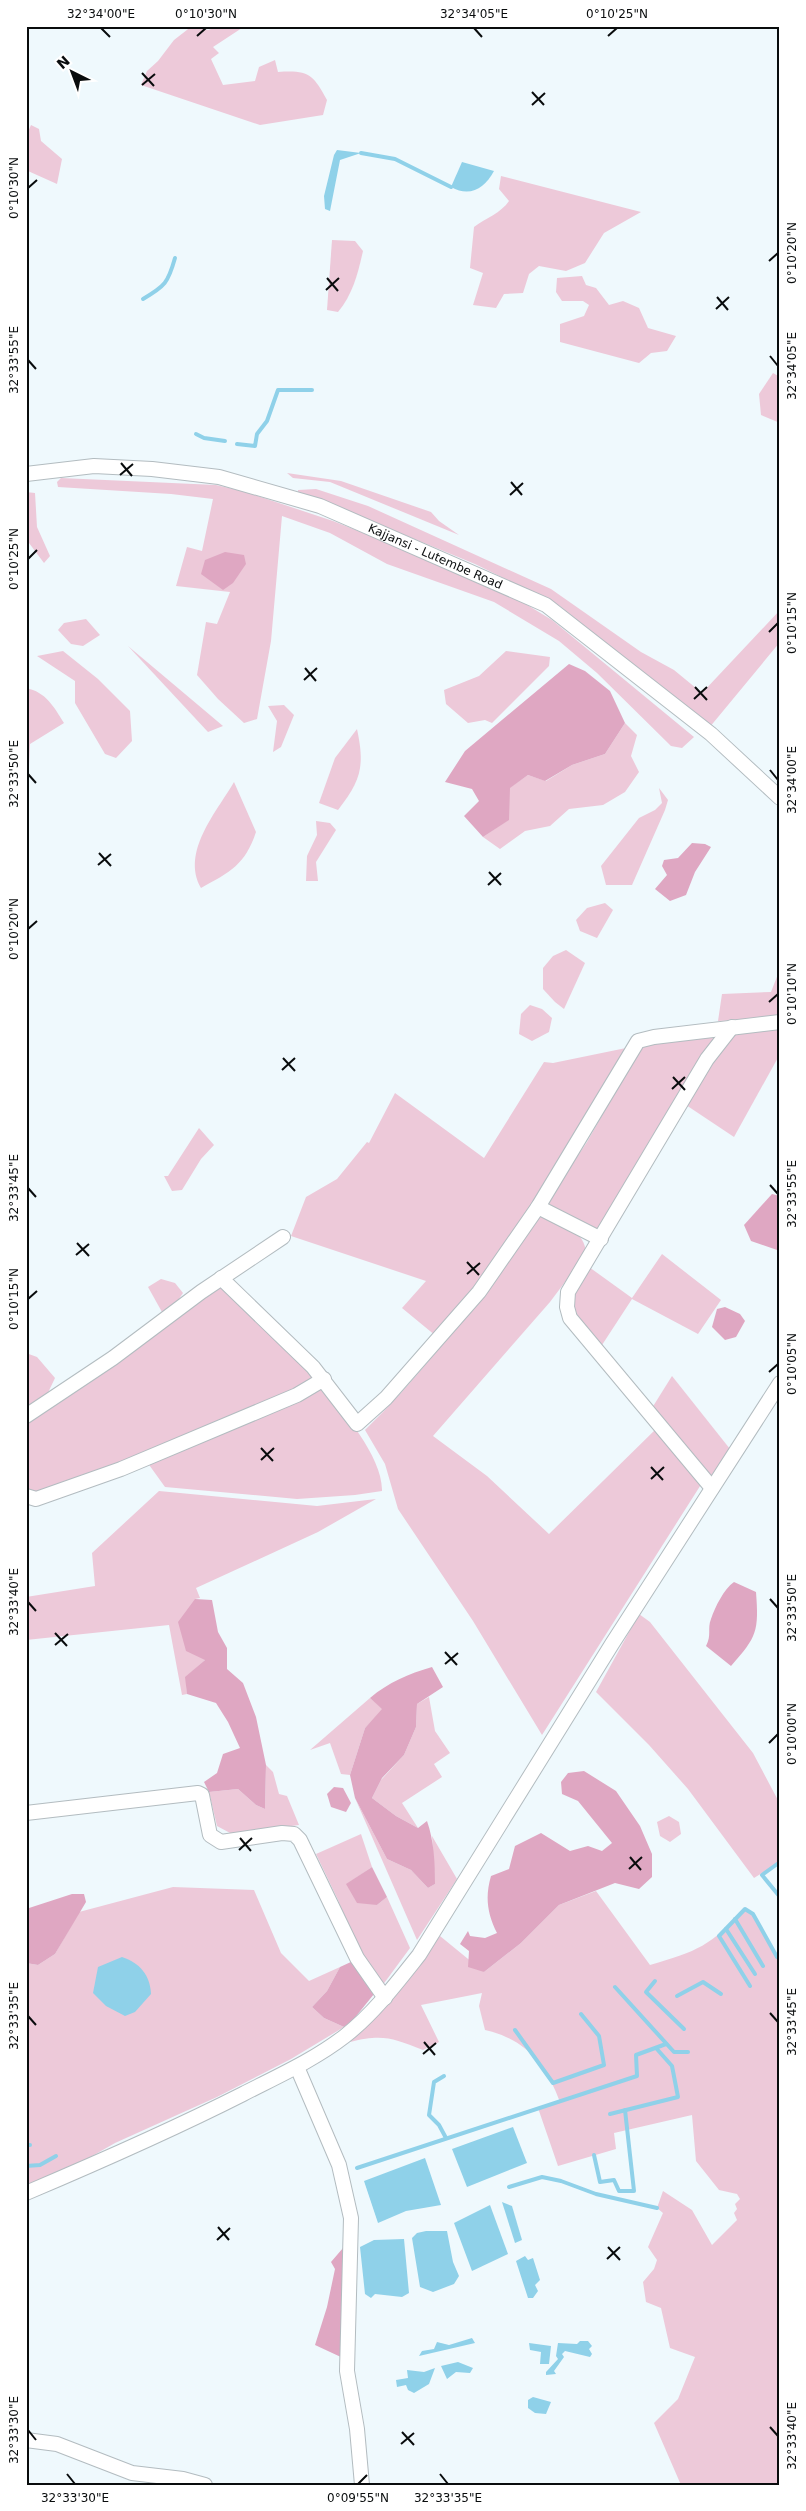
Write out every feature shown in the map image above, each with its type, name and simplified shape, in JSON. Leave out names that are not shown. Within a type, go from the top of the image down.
[{"type":"street","name":"Kajjansi - Lutembe Road","points":[[26,474],[94,466],[152,469],[219,477],[320,506],[546,605],[712,734],[780,798]]},
{"type":"street","points":[[221,1278],[324,1379],[357,1424],[364,1420],[458,1318],[538,1207],[638,1041],[780,1022]]},
{"type":"street","points":[[712,1488],[570,1318],[567,1307],[568,1292],[707,1060],[732,1027]]},
{"type":"street","points":[[538,1207],[601,1239]]},
{"type":"street","points":[[26,1416],[112,1358],[221,1278],[283,1237]]},
{"type":"street","points":[[26,1496],[36,1500],[121,1469],[297,1396],[324,1379]]},
{"type":"street","points":[[26,2194],[157,2136],[324,2052],[385,1998],[419,1954],[612,1644],[780,1383]]},
{"type":"street","points":[[26,1813],[198,1794],[202,1795],[205,1802],[210,1836],[221,1842],[282,1833],[294,1834],[300,1840],[324,1886],[357,1958],[385,1998]]},
{"type":"street","points":[[297,2066],[339,2165],[351,2218],[347,2371],[357,2429],[362,2485]]},
{"type":"street","points":[[26,2440],[58,2444],[132,2473],[183,2479],[205,2485]]},
{"type":"shaded area","points":[[192,26],[208,30],[220,26],[245,26],[213,47],[219,53],[211,59],[223,85],[255,81],[259,67],[275,60],[278,72],[303,73],[318,84],[327,100],[323,115],[260,125],[141,85],[147,71],[158,61],[174,40]]},
{"type":"shaded area","points":[[31,125],[39,129],[41,141],[62,159],[57,184],[28,171],[26,136]]},
{"type":"shaded area","points":[[501,176],[641,212],[604,233],[585,263],[566,271],[539,266],[529,274],[523,293],[504,294],[496,308],[473,305],[483,273],[470,268],[474,227],[498,212],[509,201],[499,189]]},
{"type":"shaded area","points":[[332,240],[355,241],[363,251],[351,291],[338,312],[327,310]]},
{"type":"shaded area","points":[[582,276],[586,285],[596,288],[609,305],[623,301],[639,308],[648,328],[676,336],[667,351],[651,353],[639,363],[560,342],[560,324],[584,316],[589,305],[583,301],[562,301],[556,292],[557,278]]},
{"type":"shaded area","points":[[773,373],[780,377],[780,423],[761,415],[759,394]]},
{"type":"shaded area","points":[[287,473],[341,481],[431,512],[439,521],[459,535],[330,482],[293,478]]},
{"type":"shaded area","points":[[61,478],[216,485],[246,492],[333,521],[381,540],[524,603],[552,620],[694,737],[682,748],[671,746],[597,673],[559,641],[494,602],[387,564],[330,533],[282,516],[271,641],[257,719],[244,723],[218,699],[197,675],[206,622],[217,624],[230,592],[176,586],[187,547],[202,551],[213,499],[171,494],[58,487],[57,482]]},
{"type":"shaded area","points":[[316,489],[368,506],[551,589],[641,652],[674,670],[702,693],[780,610],[780,642],[709,728],[560,606],[475,564],[332,505],[298,494],[298,490]]},
{"type":"shaded area","points":[[26,492],[35,493],[37,527],[50,556],[44,563],[26,539]]},
{"type":"shaded area","points":[[225,552],[244,555],[246,564],[233,583],[223,590],[201,574],[205,560]]},
{"type":"shaded area","points":[[86,619],[100,635],[83,646],[71,644],[58,630],[64,623]]},
{"type":"shaded area","points":[[128,646],[223,726],[208,732]]},
{"type":"shaded area","points":[[63,651],[98,679],[130,711],[132,741],[116,758],[105,754],[75,703],[75,681],[37,656]]},
{"type":"shaded area","points":[[506,651],[550,657],[549,666],[492,723],[485,720],[468,723],[446,704],[444,690],[479,676]]},
{"type":"shaded area","points":[[569,664],[585,671],[610,691],[625,723],[605,754],[572,765],[545,781],[528,775],[510,788],[509,820],[483,837],[464,816],[479,801],[472,789],[445,782],[465,751]]},
{"type":"shaded area","points":[[26,688],[44,697],[53,706],[64,723],[30,744],[27,811]]},
{"type":"shaded area","points":[[284,705],[294,715],[281,747],[273,752],[277,721],[268,706]]},
{"type":"shaded area","points":[[625,723],[637,735],[631,756],[639,772],[625,792],[603,805],[569,809],[550,826],[525,831],[500,849],[483,837],[508,820],[509,788],[528,775],[546,781],[572,765],[605,754]]},
{"type":"shaded area","points":[[357,729],[361,753],[359,772],[352,790],[338,810],[319,803],[335,758]]},
{"type":"shaded area","points":[[234,782],[256,832],[252,843],[241,860],[228,872],[201,888],[196,874],[195,861],[198,847],[210,820]]},
{"type":"shaded area","points":[[659,788],[668,800],[632,885],[606,885],[601,866],[639,818],[655,810],[662,803]]},
{"type":"shaded area","points":[[316,821],[330,823],[336,830],[316,862],[318,881],[306,881],[307,856],[317,835]]},
{"type":"shaded area","points":[[692,843],[705,844],[711,847],[695,872],[686,895],[670,901],[655,889],[667,875],[662,866],[664,860],[678,858]]},
{"type":"shaded area","points":[[605,903],[613,910],[597,938],[580,931],[576,920],[587,908]]},
{"type":"shaded area","points":[[566,950],[585,963],[564,1009],[543,989],[543,968],[553,956]]},
{"type":"shaded area","points":[[780,969],[780,1017],[776,1019],[718,1021],[722,994],[771,992]]},
{"type":"shaded area","points":[[530,1005],[542,1009],[552,1018],[549,1032],[532,1041],[519,1034],[521,1014]]},
{"type":"shaded area","points":[[780,1026],[780,1054],[734,1137],[686,1105],[732,1034]]},
{"type":"shaded area","points":[[691,1037],[719,1037],[597,1230],[550,1207],[547,1202],[587,1142],[638,1052],[649,1042]]},
{"type":"shaded area","points":[[626,1048],[628,1051],[492,1267],[436,1336],[402,1308],[426,1281],[291,1236],[306,1197],[337,1179],[367,1142],[369,1143],[395,1093],[484,1158],[544,1062],[553,1063]]},
{"type":"shaded area","points":[[199,1128],[214,1145],[201,1159],[182,1190],[172,1191],[164,1176],[168,1176]]},
{"type":"shaded area","points":[[772,1194],[780,1196],[780,1251],[751,1241],[744,1225]]},
{"type":"shaded area","points":[[545,1215],[578,1234],[585,1246],[586,1254],[550,1302],[433,1436],[487,1476],[549,1534],[657,1428],[702,1483],[542,1735],[473,1621],[398,1509],[385,1464],[365,1430],[412,1381],[454,1329],[534,1220]]},
{"type":"shaded area","points":[[662,1254],[721,1300],[698,1334],[632,1299],[602,1345],[582,1325],[571,1301],[589,1267],[632,1298]]},
{"type":"shaded area","points":[[161,1279],[175,1283],[183,1293],[174,1306],[162,1312],[148,1287]]},
{"type":"shaded area","points":[[221,1288],[232,1292],[319,1378],[278,1399],[38,1495],[26,1491],[26,1422],[203,1298]]},
{"type":"shaded area","points":[[725,1307],[740,1314],[745,1321],[736,1337],[725,1340],[712,1327],[717,1309]]},
{"type":"shaded area","points":[[26,1353],[37,1357],[55,1378],[45,1399],[26,1409]]},
{"type":"shaded area","points":[[672,1376],[730,1449],[711,1476],[652,1408]]},
{"type":"shaded area","points":[[322,1384],[369,1449],[381,1478],[382,1491],[297,1499],[165,1487],[147,1462]]},
{"type":"shaded area","points":[[159,1491],[317,1506],[376,1499],[318,1532],[196,1588],[200,1598],[195,1599],[205,1660],[186,1677],[187,1694],[182,1695],[169,1625],[26,1640],[26,1597],[95,1586],[92,1553]]},
{"type":"shaded area","points":[[734,1582],[756,1592],[757,1616],[751,1640],[731,1666],[706,1646],[709,1639],[710,1623],[715,1609],[723,1594]]},
{"type":"shaded area","points":[[195,1599],[212,1600],[218,1632],[227,1648],[227,1669],[243,1683],[256,1717],[266,1765],[265,1809],[256,1805],[238,1789],[209,1792],[204,1782],[217,1773],[223,1754],[240,1748],[228,1722],[216,1703],[187,1694],[185,1677],[205,1660],[186,1651],[178,1622]]},
{"type":"shaded area","points":[[639,1614],[650,1622],[753,1753],[780,1804],[780,1862],[754,1878],[688,1789],[649,1745],[596,1692]]},
{"type":"shaded area","points":[[432,1667],[443,1687],[417,1704],[416,1727],[404,1755],[382,1778],[372,1798],[396,1816],[418,1828],[427,1821],[433,1844],[435,1876],[435,1884],[428,1888],[411,1870],[387,1859],[355,1798],[350,1775],[365,1728],[382,1709],[370,1698],[384,1687],[399,1679]]},
{"type":"shaded area","points":[[429,1697],[435,1731],[450,1753],[434,1764],[442,1777],[402,1803],[418,1828],[396,1816],[372,1798],[381,1780],[404,1755],[416,1727],[417,1704]]},
{"type":"shaded area","points":[[370,1698],[383,1709],[365,1728],[350,1775],[341,1774],[330,1743],[310,1750]]},
{"type":"shaded area","points":[[266,1765],[273,1772],[279,1794],[287,1796],[299,1825],[232,1834],[217,1826],[209,1792],[238,1789],[256,1805],[265,1809]]},
{"type":"shaded area","points":[[584,1771],[616,1791],[640,1826],[652,1854],[652,1877],[639,1889],[615,1883],[559,1905],[521,1943],[484,1972],[468,1967],[469,1951],[460,1944],[468,1931],[470,1936],[485,1938],[497,1933],[488,1905],[489,1884],[491,1876],[509,1869],[515,1846],[541,1833],[570,1851],[588,1846],[602,1851],[612,1843],[578,1801],[562,1794],[561,1782],[568,1773]]},
{"type":"shaded area","points":[[334,1787],[343,1788],[351,1803],[346,1812],[331,1807],[327,1794]]},
{"type":"shaded area","points":[[355,1798],[387,1859],[411,1870],[428,1888],[435,1884],[432,1836],[457,1879],[417,1940]]},
{"type":"shaded area","points":[[669,1816],[679,1822],[681,1834],[670,1842],[660,1836],[657,1822]]},
{"type":"shaded area","points":[[361,1834],[372,1867],[347,1884],[377,1905],[387,1897],[410,1948],[382,1986],[357,1951],[338,1900],[316,1854]]},
{"type":"shaded area","points":[[372,1867],[387,1897],[377,1905],[357,1903],[346,1884]]},
{"type":"shaded area","points":[[173,1887],[254,1890],[281,1953],[309,1981],[340,1967],[327,1991],[312,2007],[324,2018],[344,2027],[291,2059],[217,2097],[115,2143],[80,2163],[26,2185],[26,1963],[38,1965],[55,1954],[79,1912]]},
{"type":"shaded area","points":[[596,1891],[650,1965],[680,1956],[702,1946],[722,1931],[745,1909],[753,1914],[780,1963],[780,2485],[681,2485],[654,2423],[678,2399],[695,2357],[670,2348],[661,2308],[646,2302],[643,2282],[654,2269],[657,2260],[648,2247],[663,2213],[657,2208],[663,2191],[692,2210],[712,2245],[737,2220],[734,2213],[737,2209],[735,2204],[740,2199],[737,2194],[719,2190],[696,2161],[692,2115],[614,2133],[616,2149],[558,2166],[538,2108],[560,2102],[554,2088],[541,2065],[523,2047],[499,2034],[485,2030],[479,2006],[482,1993],[421,2005],[439,2042],[423,2050],[395,2040],[379,2038],[350,2042],[385,2008],[440,1936],[484,1972],[521,1943],[559,1905]]},
{"type":"shaded area","points":[[72,1894],[84,1894],[86,1902],[55,1954],[38,1965],[26,1963],[26,1909]]},
{"type":"shaded area","points":[[353,1961],[374,1994],[353,2020],[344,2027],[324,2018],[312,2007],[327,1991],[340,1967]]},
{"type":"shaded area","points":[[343,2248],[343,2358],[315,2345],[327,2307],[335,2269],[331,2262]]},
{"type":"water","points":[[337,150],[361,153],[340,160],[330,211],[325,209],[324,196],[334,155]]},
{"type":"water","points":[[462,162],[494,171],[486,182],[476,190],[464,192],[451,187]]},
{"type":"water","points":[[122,1957],[139,1966],[143,1971],[149,1981],[151,1994],[135,2012],[125,2016],[106,2006],[93,1993],[98,1967]]},
{"type":"water","points":[[513,2127],[527,2163],[467,2187],[452,2149]]},
{"type":"water","points":[[425,2158],[441,2205],[406,2211],[378,2223],[364,2181]]},
{"type":"water","points":[[502,2202],[512,2206],[522,2240],[515,2243]]},
{"type":"water","points":[[490,2205],[508,2254],[472,2271],[454,2223]]},
{"type":"water","points":[[447,2231],[453,2262],[459,2276],[454,2284],[433,2292],[420,2287],[412,2238],[417,2233]]},
{"type":"water","points":[[404,2239],[409,2293],[402,2297],[375,2294],[371,2298],[365,2294],[360,2247],[374,2240]]},
{"type":"water","points":[[525,2256],[528,2260],[533,2258],[540,2280],[535,2285],[538,2291],[533,2298],[528,2298],[516,2261]]},
{"type":"water","points":[[472,2338],[475,2343],[419,2356],[422,2351],[434,2349],[437,2342],[449,2345]]},
{"type":"water","points":[[580,2341],[588,2341],[592,2346],[589,2349],[592,2354],[590,2357],[565,2351],[562,2354],[564,2357],[554,2371],[556,2374],[546,2375],[546,2372],[558,2359],[556,2356],[558,2343],[577,2344]]},
{"type":"water","points":[[529,2343],[551,2346],[549,2364],[540,2364],[541,2352],[530,2350]]},
{"type":"water","points":[[458,2362],[473,2368],[470,2373],[456,2372],[447,2379],[441,2366]]},
{"type":"water","points":[[435,2368],[429,2384],[414,2393],[408,2390],[406,2385],[397,2387],[396,2380],[408,2378],[407,2370],[424,2372]]},
{"type":"water","points":[[533,2397],[551,2402],[546,2414],[535,2413],[528,2408],[528,2400]]},
{"type":"waterway","points":[[361,153],[395,159],[451,187]]},
{"type":"waterway","points":[[143,299],[165,283],[175,258]]},
{"type":"waterway","points":[[237,444],[255,446],[257,434],[267,421],[278,390],[312,390]]},
{"type":"waterway","points":[[196,434],[204,438],[225,441]]},
{"type":"waterway","points":[[780,1862],[762,1875],[780,1897]]},
{"type":"waterway","points":[[750,1986],[719,1936],[745,1909],[753,1914],[777,1957]]},
{"type":"waterway","points":[[735,1919],[763,1966]]},
{"type":"waterway","points":[[726,1929],[755,1974]]},
{"type":"waterway","points":[[655,1981],[646,1992],[684,2029]]},
{"type":"waterway","points":[[677,1996],[703,1982],[721,1994]]},
{"type":"waterway","points":[[615,1987],[674,2052],[688,2052]]},
{"type":"waterway","points":[[515,2030],[553,2083],[604,2065],[599,2036],[581,2014]]},
{"type":"waterway","points":[[357,2168],[637,2076],[636,2055],[666,2044]]},
{"type":"waterway","points":[[610,2114],[678,2097],[672,2066],[656,2048]]},
{"type":"waterway","points":[[444,2076],[434,2082],[429,2115],[439,2125],[446,2138]]},
{"type":"waterway","points":[[594,2155],[600,2182],[614,2180],[619,2191],[634,2191],[625,2110]]},
{"type":"waterway","points":[[26,2166],[40,2165],[56,2156]]},
{"type":"waterway","points":[[509,2187],[542,2177],[561,2181],[596,2194],[657,2208]]}]
